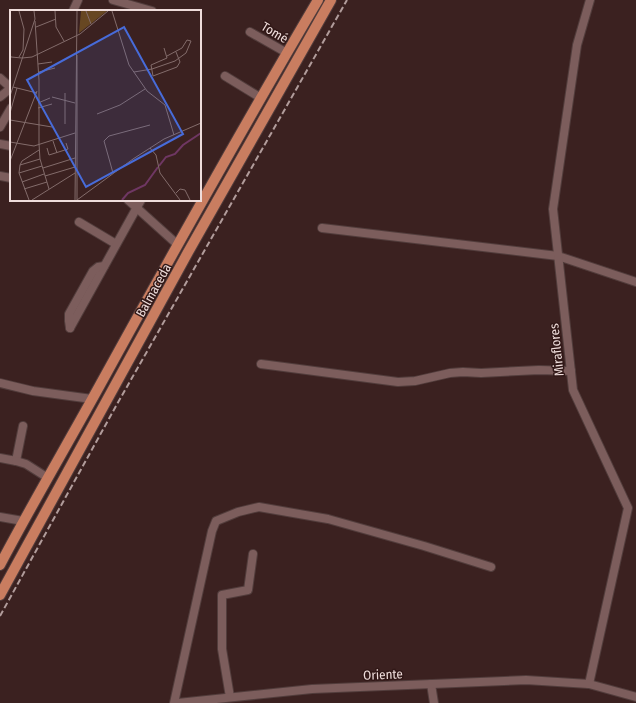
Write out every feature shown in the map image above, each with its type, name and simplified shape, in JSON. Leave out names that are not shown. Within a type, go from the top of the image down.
[{"type":"main road","name":"Balmaceda","points":[[0,594],[187,254],[331,0]]},
{"type":"main road","name":"Balmaceda","points":[[0,565],[287,53],[314,1]]},
{"type":"street","points":[[73,10],[78,0]]},
{"type":"street","points":[[113,0],[148,10]]},
{"type":"street","name":"Miraflores","points":[[589,684],[628,508],[573,390],[553,209],[577,44],[590,0]]},
{"type":"street","name":"Tomé","points":[[250,32],[287,53]]},
{"type":"street","points":[[225,76],[261,98]]},
{"type":"street","points":[[0,78],[10,87]]},
{"type":"street","points":[[0,97],[10,89]]},
{"type":"street","points":[[0,127],[10,110]]},
{"type":"street","points":[[0,144],[10,146]]},
{"type":"street","points":[[0,176],[10,178]]},
{"type":"street","points":[[129,201],[178,245]]},
{"type":"street","points":[[104,266],[93,271],[69,314],[70,328],[140,201]]},
{"type":"street","points":[[78,222],[116,244]]},
{"type":"street","points":[[322,228],[558,256],[636,282]]},
{"type":"street","points":[[261,364],[398,382],[415,381],[450,373],[463,372],[481,373],[539,370],[571,371]]},
{"type":"street","points":[[0,383],[33,391],[92,399]]},
{"type":"street","points":[[16,461],[23,426]]},
{"type":"street","points":[[0,458],[26,464],[48,478]]},
{"type":"street","points":[[174,703],[212,532],[216,521],[238,512],[259,507],[328,519],[424,546],[491,567]]},
{"type":"street","points":[[0,517],[23,522]]},
{"type":"street","points":[[230,697],[222,649],[222,595],[248,590],[253,554]]},
{"type":"street","name":"Oriente","points":[[178,703],[312,689],[526,680],[589,684],[636,697]]},
{"type":"street","points":[[431,684],[434,703]]},
{"type":"railway","points":[[0,616],[116,406],[347,0]]}]
